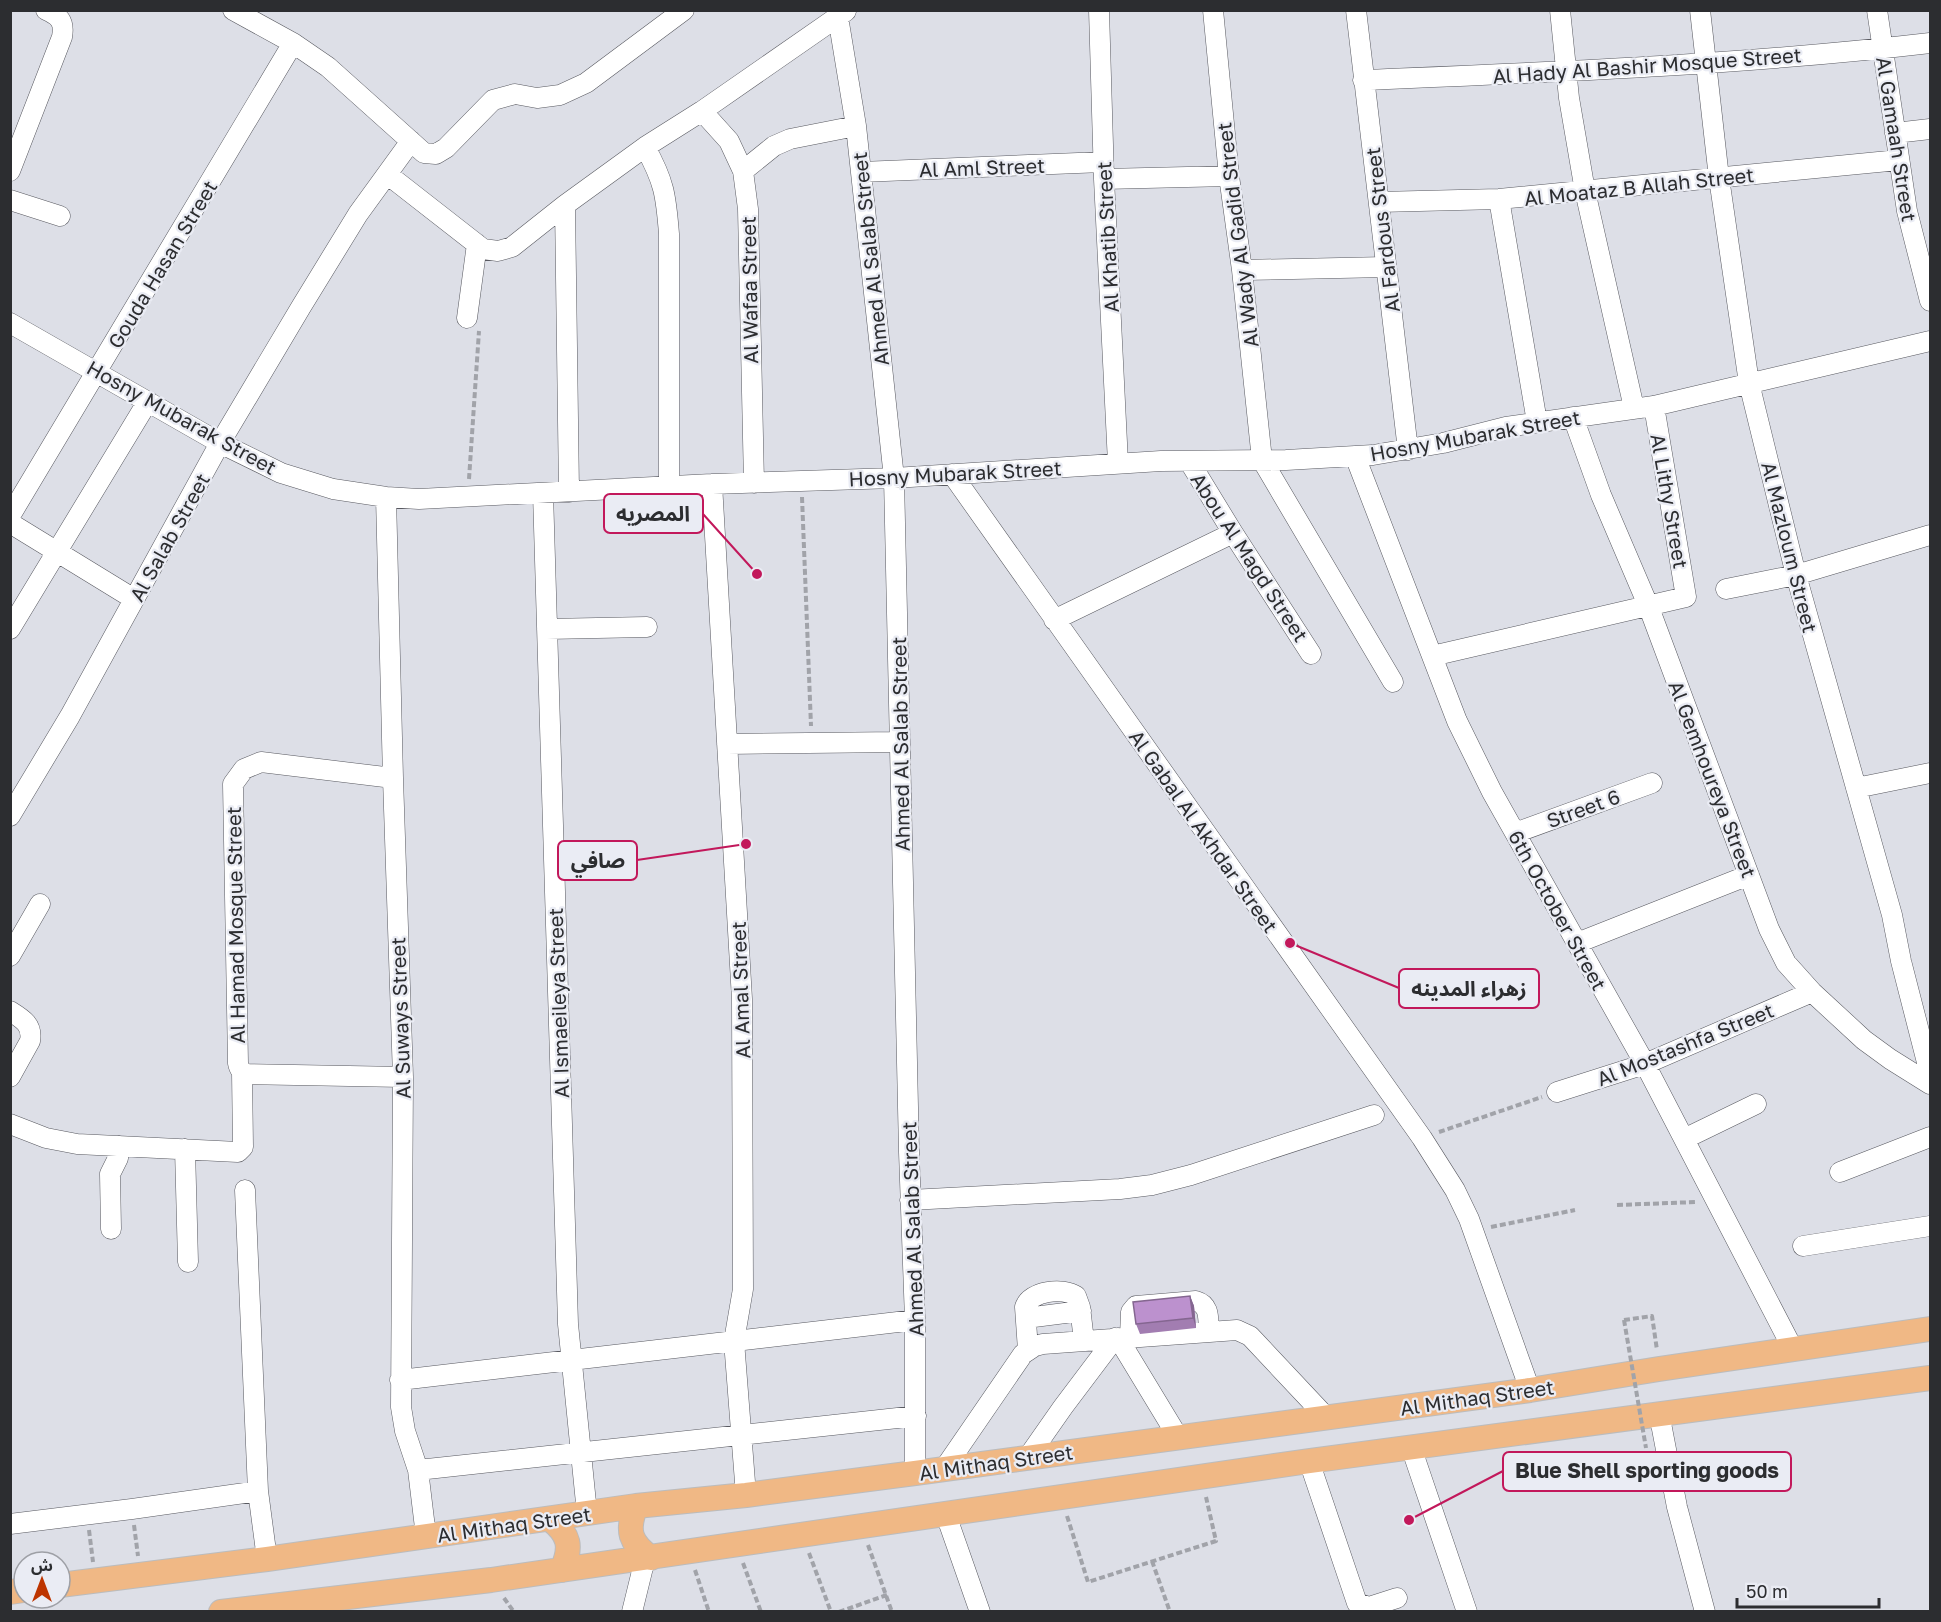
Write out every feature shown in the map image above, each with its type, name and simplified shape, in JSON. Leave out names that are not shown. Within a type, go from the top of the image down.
[{"type":"main road","name":"Al Mithaq Street","points":[[72,1584],[267,1559],[636,1506],[746,1496],[1327,1418],[1530,1390],[1930,1329]]},
{"type":"main road","name":"Al Mithaq Street","points":[[221,1611],[285,1607],[562,1570],[1062,1499],[1309,1461],[1930,1378]]},
{"type":"main road","points":[[636,1506],[630,1521],[631,1536],[648,1558]]},
{"type":"main road","points":[[550,1519],[562,1528],[568,1542],[568,1557],[562,1570]]},
{"type":"street","points":[[233,10],[294,43],[328,67],[424,153],[436,154],[446,148],[493,100],[515,94],[537,98],[560,94],[586,83],[684,10]]},
{"type":"street","name":"Al Khatib Street","points":[[1099,10],[1103,170],[1118,464]]},
{"type":"street","name":"Al Wady Al Gadid Street","points":[[1213,10],[1229,176],[1242,270],[1262,460]]},
{"type":"street","name":"Al Fardous Street","points":[[1356,10],[1408,450]]},
{"type":"street","points":[[1560,10],[1566,72],[1585,191],[1634,408]]},
{"type":"street","name":"Al Mazloum Street","points":[[1700,10],[1719,178],[1749,383],[1796,575],[1892,915],[1901,961],[1930,1074]]},
{"type":"street","name":"Al Gamaah Street","points":[[1877,10],[1907,211],[1930,301]]},
{"type":"street","points":[[10,171],[62,37],[63,26],[52,13]]},
{"type":"street","points":[[387,174],[483,249],[498,251],[512,247],[645,147],[702,111],[842,14]]},
{"type":"street","name":"Ahmed Al Salab Street","points":[[842,14],[894,478],[910,1200],[915,1320],[915,1473]]},
{"type":"street","name":"Gouda Hasan Street","points":[[10,516],[294,43]]},
{"type":"street","name":"Al Hady Al Bashir Mosque Street","points":[[1363,80],[1566,72],[1930,44]]},
{"type":"street","name":"Al Wafaa Street","points":[[702,111],[729,141],[742,171],[748,209],[754,483]]},
{"type":"street","points":[[742,171],[774,147],[790,139],[856,126]]},
{"type":"street","points":[[1895,133],[1930,129]]},
{"type":"street","name":"Al Salab Street","points":[[10,816],[70,716],[220,443],[328,260],[411,141]]},
{"type":"street","points":[[645,147],[659,172],[666,196],[669,234],[669,486]]},
{"type":"street","name":"Al Moataz B Allah Street","points":[[1378,202],[1499,199],[1899,160]]},
{"type":"street","name":"Al Aml Street","points":[[861,172],[1103,170],[1229,176]]},
{"type":"street","points":[[1499,199],[1536,422]]},
{"type":"street","points":[[10,200],[60,216]]},
{"type":"street","points":[[565,205],[569,492]]},
{"type":"street","points":[[467,318],[477,244]]},
{"type":"street","points":[[1242,270],[1386,267]]},
{"type":"street","name":"Hosny Mubarak Street","points":[[10,323],[220,443],[281,472],[333,489],[386,497],[419,499],[712,484],[894,478],[1118,464],[1355,456],[1408,450],[1506,427],[1654,405],[1930,341]]},
{"type":"street","points":[[10,629],[148,401]]},
{"type":"street","name":"Al Lithy Street","points":[[1648,605],[1686,597],[1654,405]]},
{"type":"street","name":"Al Gemhoureya Street","points":[[1574,417],[1601,495],[1648,605],[1769,929],[1786,963],[1812,992],[1876,1050],[1930,1084]]},
{"type":"street","name":"6th October Street","points":[[1355,456],[1432,656],[1474,757],[1646,1064],[1793,1349]]},
{"type":"street","points":[[1262,460],[1393,682]]},
{"type":"street","name":"Abou Al Magd Street","points":[[1188,461],[1311,654]]},
{"type":"street","name":"Al Gabal Al Akhdar Street","points":[[952,474],[1422,1138],[1455,1190],[1474,1230],[1530,1390]]},
{"type":"street","name":"Al Amal Street","points":[[712,484],[742,1011],[743,1289],[734,1341],[746,1496]]},
{"type":"street","name":"Al Ismaeileya Street","points":[[543,493],[570,1360],[587,1513]]},
{"type":"street","name":"Al Suways Street","points":[[386,497],[403,1077],[400,1407],[417,1470],[426,1536]]},
{"type":"street","points":[[10,523],[134,599]]},
{"type":"street","points":[[1054,620],[1233,533]]},
{"type":"street","points":[[1726,589],[1796,575],[1930,535]]},
{"type":"street","points":[[1432,656],[1648,605]]},
{"type":"street","points":[[547,629],[647,627]]},
{"type":"street","points":[[727,744],[899,742]]},
{"type":"street","name":"Al Hamad Mosque Street","points":[[393,778],[261,762],[244,769],[233,783],[238,1063],[242,1072],[403,1077]]},
{"type":"street","points":[[1856,788],[1930,773]]},
{"type":"street","name":"Street 6","points":[[1515,833],[1652,783]]},
{"type":"street","points":[[1577,943],[1749,875]]},
{"type":"street","points":[[10,956],[40,904]]},
{"type":"street","name":"Al Mostashfa Street","points":[[1557,1092],[1646,1064],[1812,992]]},
{"type":"street","points":[[10,1011],[26,1021],[31,1035],[10,1077]]},
{"type":"street","points":[[10,1124],[62,1142],[238,1152],[242,1150],[242,1072]]},
{"type":"street","points":[[1684,1138],[1756,1104]]},
{"type":"street","points":[[910,1200],[1119,1189],[1152,1185],[1191,1175],[1374,1115]]},
{"type":"street","points":[[1840,1172],[1930,1137]]},
{"type":"street","points":[[111,1229],[110,1174],[118,1158],[118,1146]]},
{"type":"street","points":[[185,1149],[188,1262]]},
{"type":"street","points":[[245,1190],[258,1491],[267,1559]]},
{"type":"street","points":[[1803,1246],[1930,1226]]},
{"type":"street","points":[[1028,1350],[1025,1307],[1034,1295],[1060,1292],[1076,1296],[1081,1311],[1084,1341]]},
{"type":"street","points":[[1028,1457],[1063,1407],[1121,1337],[1131,1312],[1136,1306],[1196,1301],[1203,1304],[1207,1310],[1209,1331]]},
{"type":"street","points":[[400,1380],[915,1320]]},
{"type":"street","points":[[944,1469],[1019,1360],[1028,1350],[1043,1344],[1237,1330],[1250,1336],[1327,1418]]},
{"type":"street","points":[[1121,1337],[1178,1437]]},
{"type":"street","points":[[1659,1413],[1677,1507],[1705,1611]]},
{"type":"street","points":[[417,1470],[916,1416]]},
{"type":"street","points":[[1411,1447],[1467,1611]]},
{"type":"street","points":[[1309,1461],[1357,1603],[1369,1607],[1397,1598]]},
{"type":"street","points":[[10,1524],[258,1491]]},
{"type":"street","points":[[946,1515],[980,1611]]},
{"type":"street","points":[[632,1611],[648,1558]]},
{"type":"path","points":[[467,318],[479,323],[468,497]]},
{"type":"path","points":[[801,481],[812,743]]},
{"type":"path","points":[[1422,1138],[1557,1092]]},
{"type":"path","points":[[1617,1205],[1718,1201]]},
{"type":"path","points":[[1474,1230],[1575,1210]]},
{"type":"path","points":[[1646,1448],[1624,1320],[1652,1316],[1659,1369]]},
{"type":"path","points":[[1062,1499],[1088,1582],[1216,1541],[1202,1478]]},
{"type":"path","points":[[132,1509],[140,1575]]},
{"type":"path","points":[[87,1515],[95,1581]]},
{"type":"path","points":[[861,1528],[892,1611]]},
{"type":"path","points":[[803,1536],[831,1611]]},
{"type":"path","points":[[737,1545],[761,1611]]},
{"type":"path","points":[[688,1552],[710,1611]]},
{"type":"path","points":[[1152,1561],[1170,1611]]},
{"type":"path","points":[[839,1611],[886,1595]]},
{"type":"building","points":[[1190,1296],[1193,1318],[1136,1324],[1133,1302]]},
{"type":"place","name":"المصريه","points":[[757,574]]},
{"type":"place","name":"صافي","points":[[746,844]]},
{"type":"place","name":"زهراء المدينه","points":[[1290,943]]},
{"type":"place","name":"Blue Shell sporting goods","points":[[1409,1520]]}]
